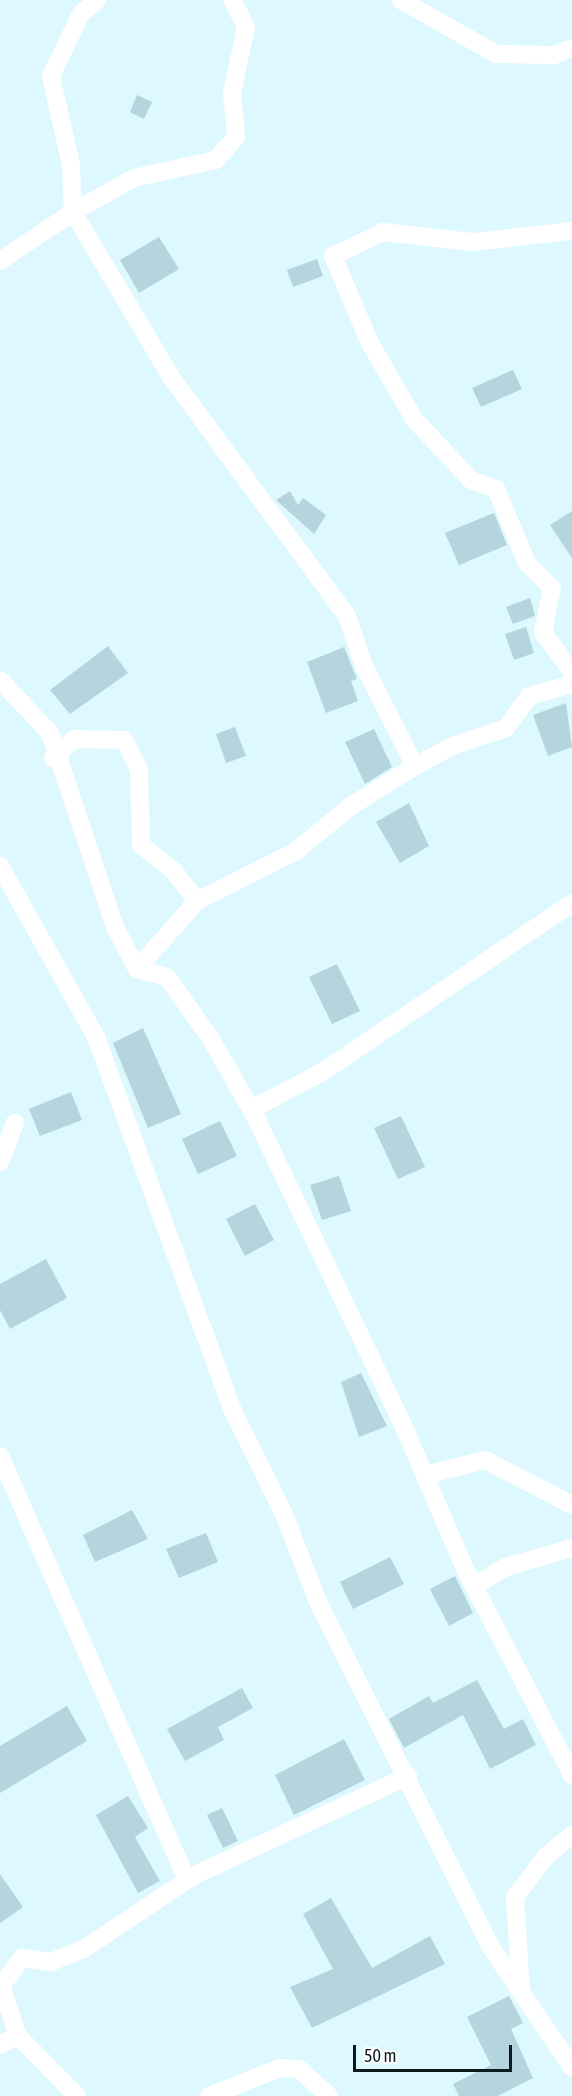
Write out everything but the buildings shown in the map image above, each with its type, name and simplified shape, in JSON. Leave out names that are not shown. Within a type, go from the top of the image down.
[{"type":"street","points":[[97,0],[81,14],[51,76],[71,165],[73,212],[171,377],[347,616],[364,666],[415,766]]},
{"type":"street","points":[[0,261],[73,212],[134,178],[216,160],[236,137],[232,93],[246,27],[232,0]]},
{"type":"street","points":[[401,0],[496,54],[554,55],[572,48]]},
{"type":"street","points":[[572,231],[472,242],[383,232],[333,256],[370,343],[414,419],[471,480],[496,489],[527,563],[552,588],[543,632],[572,672]]},
{"type":"street","points":[[0,680],[50,733],[53,758],[115,927],[137,969],[167,977],[252,1110],[425,1474],[475,1586],[572,1775]]},
{"type":"street","points":[[137,969],[197,901],[296,851],[351,806],[415,766],[455,745],[506,728],[529,696],[572,684]]},
{"type":"street","points":[[53,758],[74,739],[124,740],[139,769],[141,845],[174,871],[197,901]]},
{"type":"street","points":[[0,866],[96,1037],[232,1409],[284,1514],[318,1602],[408,1776],[490,1946],[572,2067]]},
{"type":"street","points":[[252,1110],[354,1052],[572,903]]},
{"type":"street","points":[[0,1162],[15,1123]]},
{"type":"street","points":[[0,1456],[7,1496],[187,1880]]},
{"type":"street","points":[[425,1474],[485,1460],[572,1505]]},
{"type":"street","points":[[475,1586],[506,1567],[572,1548]]},
{"type":"street","points":[[77,2096],[18,2036],[2,1983],[22,1958],[51,1962],[84,1949],[187,1880],[408,1776]]},
{"type":"street","points":[[521,1992],[515,1897],[546,1856],[572,1835]]},
{"type":"street","points":[[0,2045],[18,2036]]},
{"type":"street","points":[[209,2096],[280,2068],[299,2069],[330,2096]]}]
